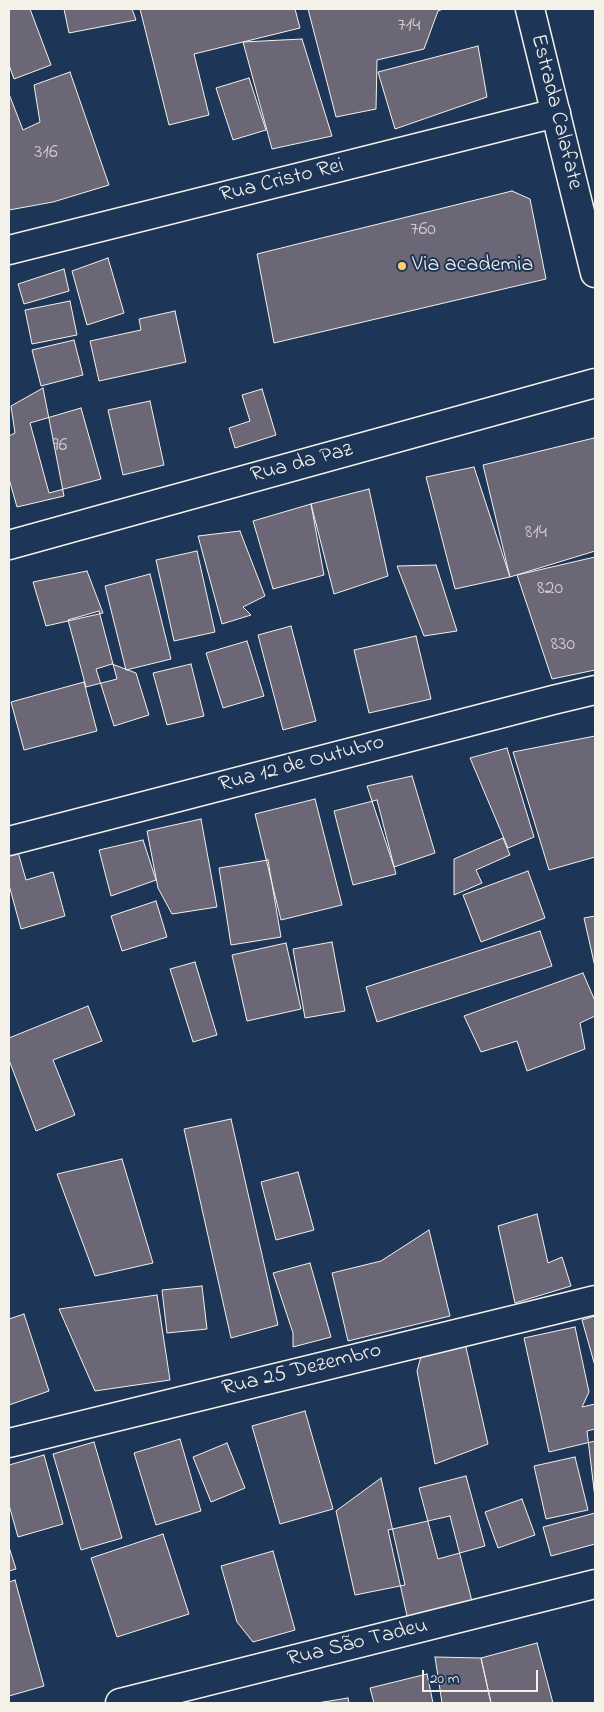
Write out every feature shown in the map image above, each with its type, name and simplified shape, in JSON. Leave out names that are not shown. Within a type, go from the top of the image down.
[{"type":"street","name":"Estrada Calafate","points":[[530,9],[595,267]]},
{"type":"street","name":"Rua Cristo Rei","points":[[9,250],[556,113]]},
{"type":"street","name":"Rua da Paz","points":[[9,545],[595,383]]},
{"type":"street","name":"Rua 12 de Outubro","points":[[9,841],[595,690]]},
{"type":"street","name":"Rua 25 Dezembro","points":[[9,1443],[595,1300]]},
{"type":"street","name":"Rua São Tadeu","points":[[120,1703],[595,1584]]},
{"type":"building","points":[[9,9],[30,9],[51,65],[14,79],[9,65]]},
{"type":"building","points":[[64,9],[132,9],[136,20],[69,33]]},
{"type":"building","points":[[140,9],[295,9],[300,28],[194,54],[209,115],[169,125]]},
{"type":"building","points":[[308,9],[443,9],[438,11],[424,49],[377,60],[376,109],[336,117]]},
{"type":"building","points":[[302,39],[332,136],[272,149],[243,42]]},
{"type":"building","points":[[478,46],[487,97],[395,129],[378,72]]},
{"type":"building","points":[[70,72],[109,185],[53,202],[9,210],[9,94],[23,130],[40,122],[34,85]]},
{"type":"building","points":[[249,78],[266,130],[233,140],[216,88]]},
{"type":"building","name":"Via academia","points":[[512,191],[530,199],[546,279],[274,343],[257,254]]},
{"type":"building","points":[[108,258],[124,313],[87,325],[72,271]]},
{"type":"building","points":[[64,269],[69,291],[24,304],[18,284]]},
{"type":"building","points":[[70,301],[77,335],[32,344],[25,310]]},
{"type":"building","points":[[175,311],[186,362],[99,381],[90,341],[141,330],[139,319]]},
{"type":"building","points":[[74,340],[83,375],[41,386],[32,350]]},
{"type":"building","points":[[43,388],[64,496],[17,507],[9,479],[9,436],[15,433],[11,406]]},
{"type":"building","points":[[262,389],[276,435],[235,448],[229,428],[250,421],[242,395]]},
{"type":"building","points":[[150,401],[164,465],[123,475],[108,410]]},
{"type":"building","points":[[81,408],[101,479],[49,493],[30,423]]},
{"type":"building","points":[[594,438],[595,551],[510,577],[483,465]]},
{"type":"building","points":[[474,467],[510,577],[455,589],[426,477]]},
{"type":"building","points":[[369,489],[388,576],[334,594],[311,504]]},
{"type":"building","points":[[311,504],[324,575],[273,589],[253,521]]},
{"type":"building","points":[[240,531],[265,596],[243,607],[251,615],[222,624],[198,536]]},
{"type":"building","points":[[197,551],[215,632],[174,641],[156,560]]},
{"type":"building","points":[[595,557],[595,670],[552,679],[517,575]]},
{"type":"building","points":[[436,565],[457,631],[424,636],[397,566]]},
{"type":"building","points":[[87,571],[103,613],[46,626],[33,582]]},
{"type":"building","points":[[150,574],[171,659],[126,670],[105,586]]},
{"type":"building","points":[[99,611],[117,679],[86,687],[68,620]]},
{"type":"building","points":[[291,626],[316,721],[283,730],[258,635]]},
{"type":"building","points":[[416,636],[431,699],[369,713],[354,650]]},
{"type":"building","points":[[247,641],[264,696],[223,708],[206,653]]},
{"type":"building","points":[[112,664],[136,673],[149,715],[114,726],[96,669]]},
{"type":"building","points":[[191,664],[204,716],[167,725],[153,673]]},
{"type":"building","points":[[84,682],[97,731],[24,750],[11,702]]},
{"type":"building","points":[[595,736],[595,857],[549,870],[513,752]]},
{"type":"building","points":[[507,748],[534,837],[508,848],[470,758]]},
{"type":"building","points":[[412,776],[435,853],[394,867],[367,786]]},
{"type":"building","points":[[315,799],[342,905],[281,920],[255,814]]},
{"type":"building","points":[[377,800],[396,874],[353,885],[334,811]]},
{"type":"building","points":[[201,819],[217,907],[172,914],[158,888],[147,831]]},
{"type":"building","points":[[503,838],[510,855],[476,870],[482,883],[454,895],[454,859]]},
{"type":"building","points":[[143,840],[156,880],[111,896],[99,850]]},
{"type":"building","points":[[18,852],[26,880],[53,872],[65,916],[21,929],[9,885],[9,854]]},
{"type":"building","points":[[268,860],[281,937],[231,945],[219,868]]},
{"type":"building","points":[[528,871],[545,918],[481,942],[463,895]]},
{"type":"building","points":[[156,901],[167,937],[122,951],[111,916]]},
{"type":"building","points":[[595,916],[595,967],[584,918]]},
{"type":"building","points":[[540,931],[552,966],[377,1022],[366,987]]},
{"type":"building","points":[[332,942],[345,1011],[305,1018],[293,949]]},
{"type":"building","points":[[286,943],[301,1009],[247,1021],[232,955]]},
{"type":"building","points":[[195,962],[217,1035],[193,1042],[170,969]]},
{"type":"building","points":[[583,973],[595,1001],[595,1016],[580,1023],[585,1049],[527,1071],[517,1041],[481,1052],[464,1016]]},
{"type":"building","points":[[88,1006],[102,1041],[53,1060],[75,1115],[36,1131],[9,1060],[9,1038]]},
{"type":"building","points":[[231,1119],[278,1325],[231,1338],[184,1129]]},
{"type":"building","points":[[122,1159],[153,1263],[95,1276],[57,1174]]},
{"type":"building","points":[[298,1172],[314,1230],[276,1240],[261,1182]]},
{"type":"building","points":[[537,1214],[548,1263],[562,1257],[571,1286],[515,1303],[498,1226]]},
{"type":"building","points":[[429,1230],[450,1316],[348,1341],[332,1273],[381,1261]]},
{"type":"building","points":[[310,1263],[331,1337],[293,1347],[293,1333],[273,1273]]},
{"type":"building","points":[[202,1286],[207,1329],[167,1333],[162,1290]]},
{"type":"building","points":[[157,1295],[170,1380],[95,1391],[59,1309]]},
{"type":"building","points":[[24,1314],[49,1391],[9,1405],[9,1319]]},
{"type":"building","points":[[595,1316],[595,1366],[582,1320]]},
{"type":"building","points":[[575,1327],[589,1392],[582,1407],[595,1404],[595,1441],[549,1452],[524,1338]]},
{"type":"building","points":[[465,1343],[488,1444],[435,1464],[417,1371],[422,1353]]},
{"type":"building","points":[[305,1411],[333,1509],[280,1524],[252,1426]]},
{"type":"building","points":[[595,1429],[595,1498],[587,1431]]},
{"type":"building","points":[[180,1439],[201,1511],[156,1525],[134,1453]]},
{"type":"building","points":[[94,1442],[122,1538],[81,1550],[53,1454]]},
{"type":"building","points":[[227,1443],[245,1488],[211,1502],[193,1457]]},
{"type":"building","points":[[44,1455],[63,1524],[18,1537],[9,1505],[9,1465]]},
{"type":"building","points":[[575,1457],[588,1510],[546,1519],[534,1466]]},
{"type":"building","points":[[466,1476],[485,1546],[438,1559],[419,1488]]},
{"type":"building","points":[[381,1478],[405,1585],[355,1595],[336,1511]]},
{"type":"building","points":[[522,1499],[535,1535],[498,1548],[485,1512]]},
{"type":"building","points":[[595,1513],[595,1544],[551,1556],[543,1527]]},
{"type":"building","points":[[450,1516],[474,1609],[408,1620],[388,1530]]},
{"type":"building","points":[[163,1534],[189,1614],[117,1637],[91,1558]]},
{"type":"building","points":[[9,1547],[16,1569],[9,1571]]},
{"type":"building","points":[[273,1551],[295,1630],[253,1642],[237,1622],[221,1566]]},
{"type":"building","points":[[15,1580],[44,1686],[9,1696],[9,1582]]},
{"type":"building","points":[[537,1643],[553,1703],[491,1703],[481,1658]]},
{"type":"building","points":[[435,1657],[481,1658],[491,1703],[442,1703]]},
{"type":"building","points":[[427,1674],[433,1703],[374,1703],[370,1688]]},
{"type":"building","points":[[348,1698],[349,1703],[317,1703]]},
{"type":"place","name":"Via academia","points":[[402,266]]}]
